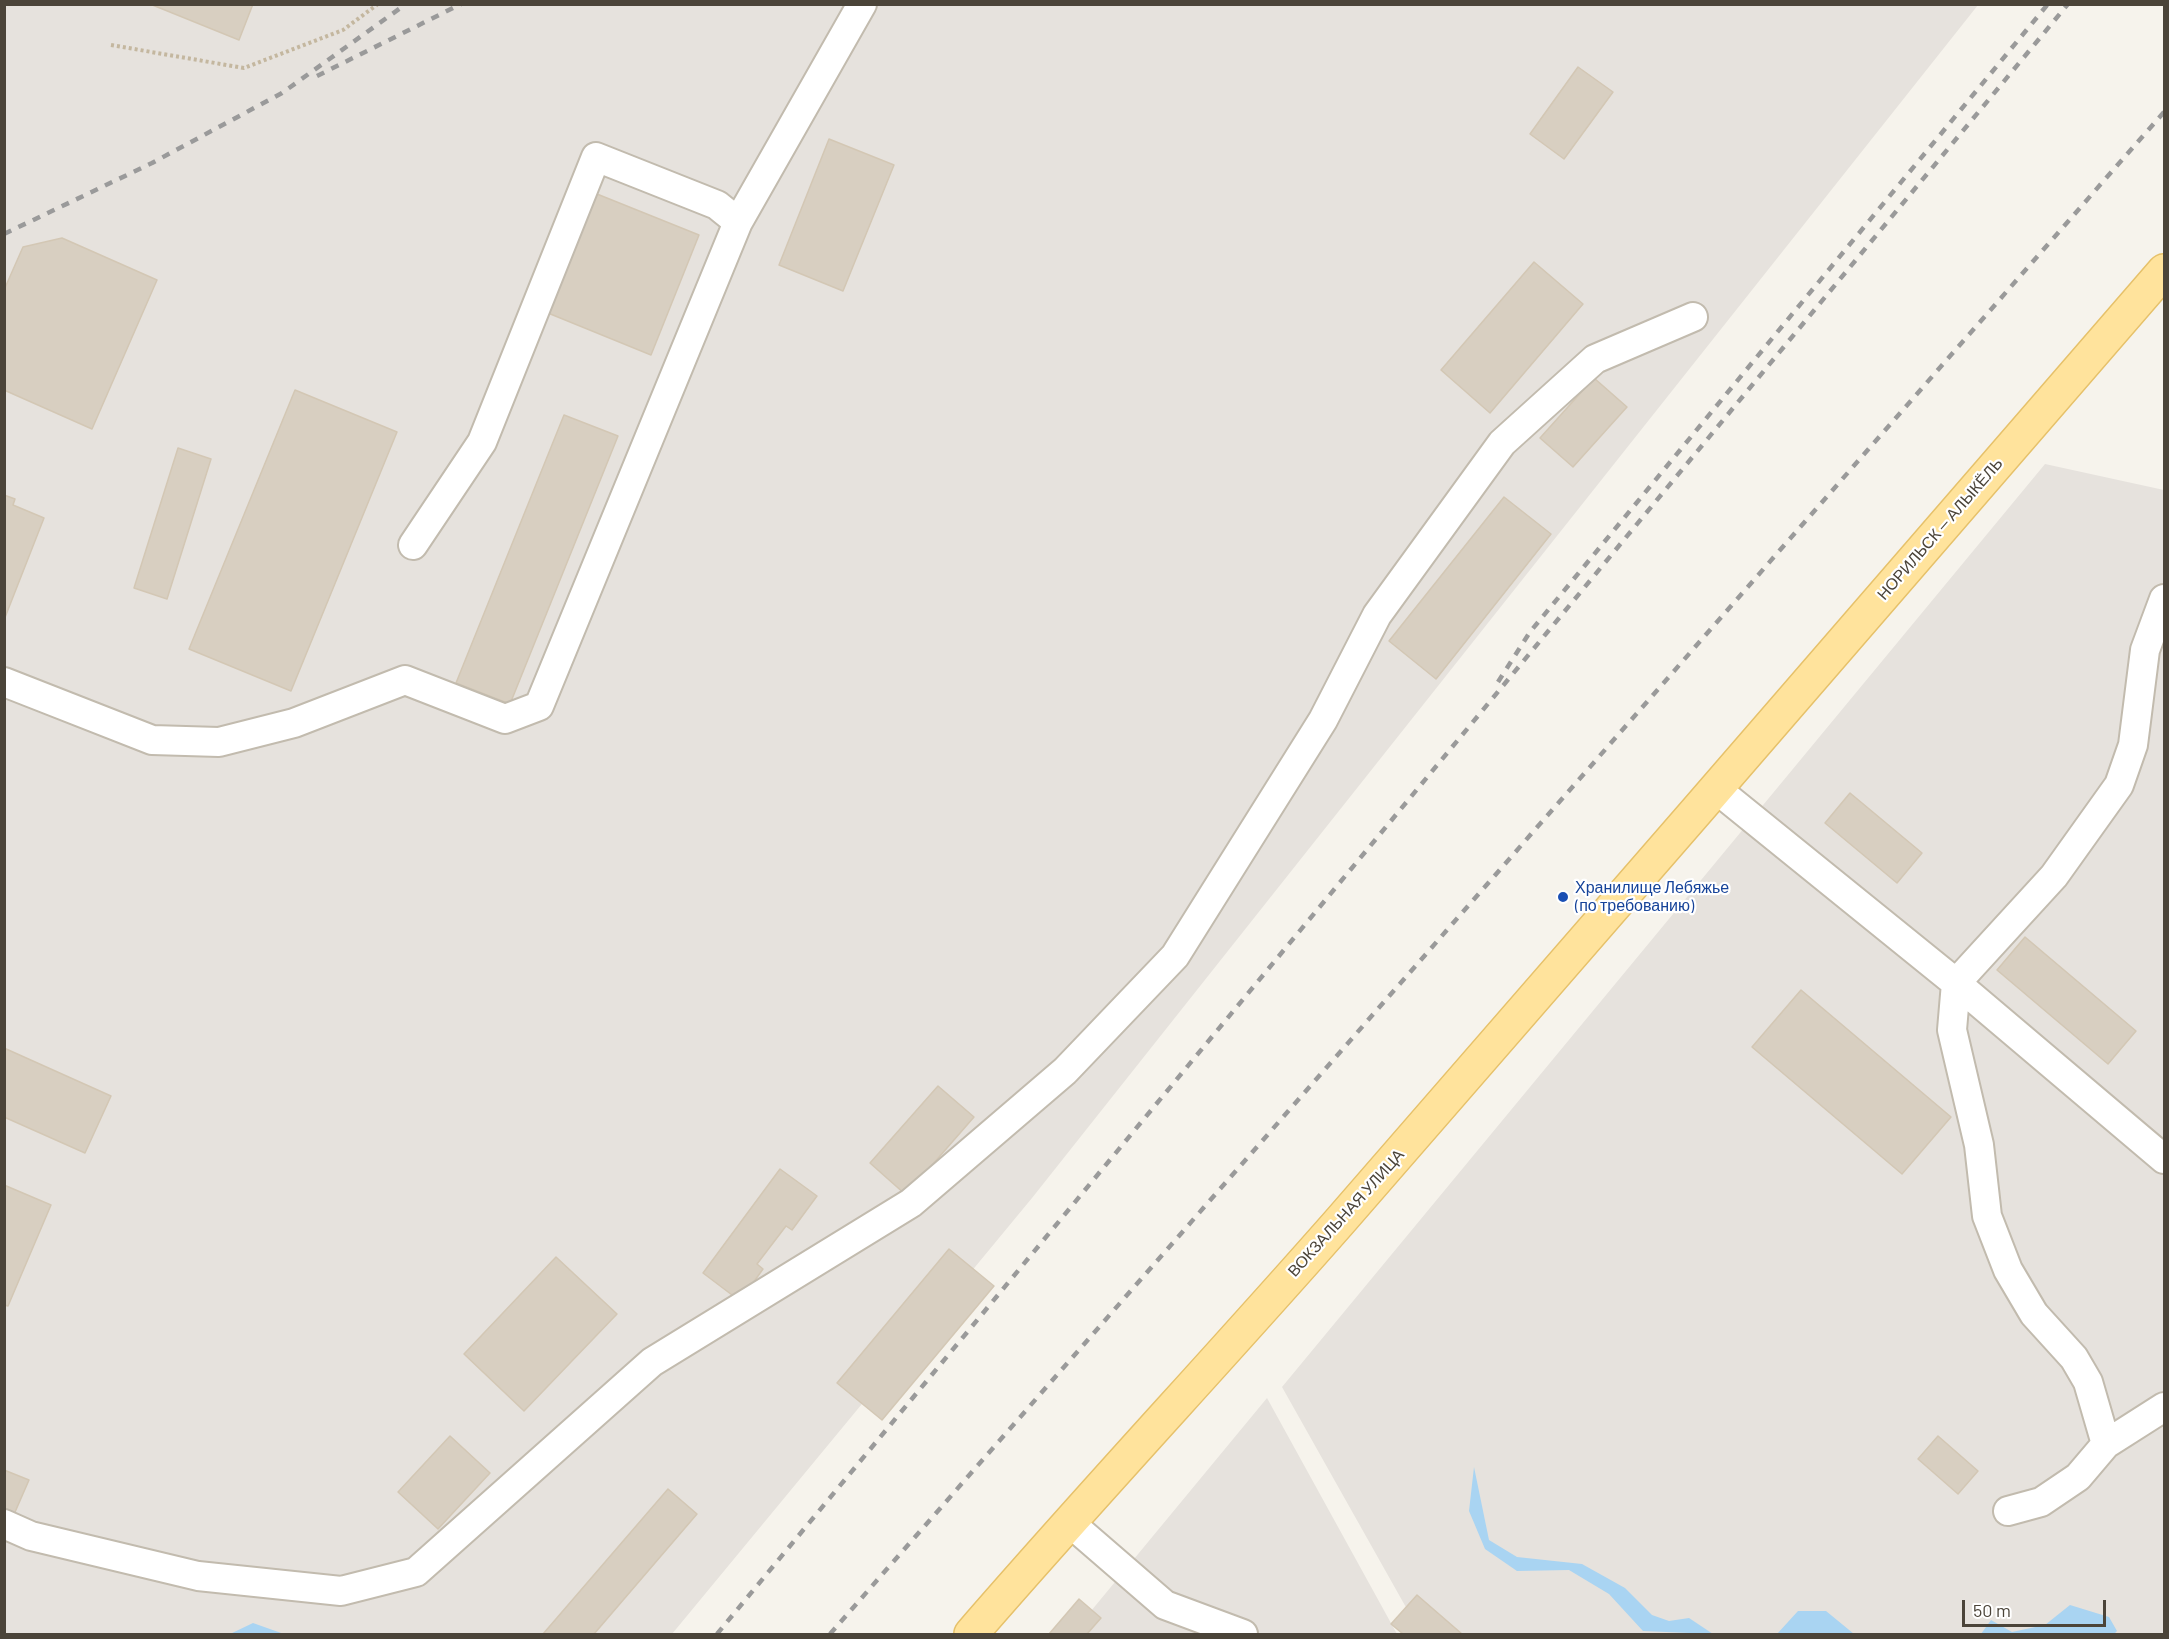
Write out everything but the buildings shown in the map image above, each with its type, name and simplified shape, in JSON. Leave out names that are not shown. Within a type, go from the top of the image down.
[{"type":"main road","name":"НОРИЛЬСК — АЛЫКЁЛЬ","points":[[1715,788],[2164,271]]},
{"type":"main road","name":"ВОКЗАЛЬНАЯ УЛИЦА","points":[[971,1635],[1069,1522],[1360,1198],[1715,788]]},
{"type":"lane","points":[[4,682],[152,740],[219,742],[294,723],[405,680],[505,719],[539,706],[738,222],[862,4]]},
{"type":"lane","points":[[413,545],[482,442],[596,157],[717,205],[738,222]]},
{"type":"lane","points":[[4,1524],[31,1536],[198,1576],[341,1591],[416,1572],[652,1362],[911,1203],[1065,1071],[1175,956],[1323,720],[1377,615],[1502,443],[1595,359],[1693,318]]},
{"type":"lane","points":[[2106,1444],[2088,1382],[2074,1358],[2034,1314],[2008,1270],[1987,1216],[1979,1144],[1952,1030],[1956,983],[2054,876],[2119,785],[2133,745],[2145,650],[2164,599]]},
{"type":"lane","points":[[1715,788],[1956,983],[2164,1159]]},
{"type":"lane","points":[[2008,1511],[2041,1502],[2079,1477],[2106,1444],[2164,1407]]},
{"type":"lane","points":[[1069,1522],[1165,1605],[1243,1635]]},
{"type":"path","points":[[111,45],[244,68],[343,30],[378,4]]},
{"type":"shaded area","points":[[5,5],[1978,5],[1032,1198],[672,1634],[5,1634]]},
{"type":"shaded area","points":[[2045,464],[2164,490],[2164,1634],[1421,1634],[1282,1387]]},
{"type":"shaded area","points":[[1267,1398],[1397,1634],[1072,1634]]},
{"type":"water","points":[[1474,1467],[1489,1540],[1517,1557],[1582,1564],[1625,1588],[1652,1615],[1669,1621],[1689,1618],[1713,1634],[1643,1631],[1609,1594],[1569,1570],[1517,1571],[1485,1549],[1469,1511]]},
{"type":"water","points":[[2070,1605],[2109,1617],[2117,1631],[2114,1634],[1981,1634],[1991,1620],[2012,1632],[2045,1625]]},
{"type":"water","points":[[1798,1611],[1826,1611],[1854,1634],[1777,1634]]},
{"type":"water","points":[[253,1623],[284,1634],[230,1634]]},
{"type":"railway","points":[[4,234],[152,163],[282,93],[406,4]]},
{"type":"railway","points":[[317,76],[461,4]]},
{"type":"railway","points":[[1498,682],[1530,632],[2048,4]]},
{"type":"railway","points":[[717,1634],[2068,4]]},
{"type":"railway","points":[[830,1634],[2164,112]]},
{"type":"place","name":"Хранилище Лебяжье (по требованию)","points":[[1563,897]]}]
